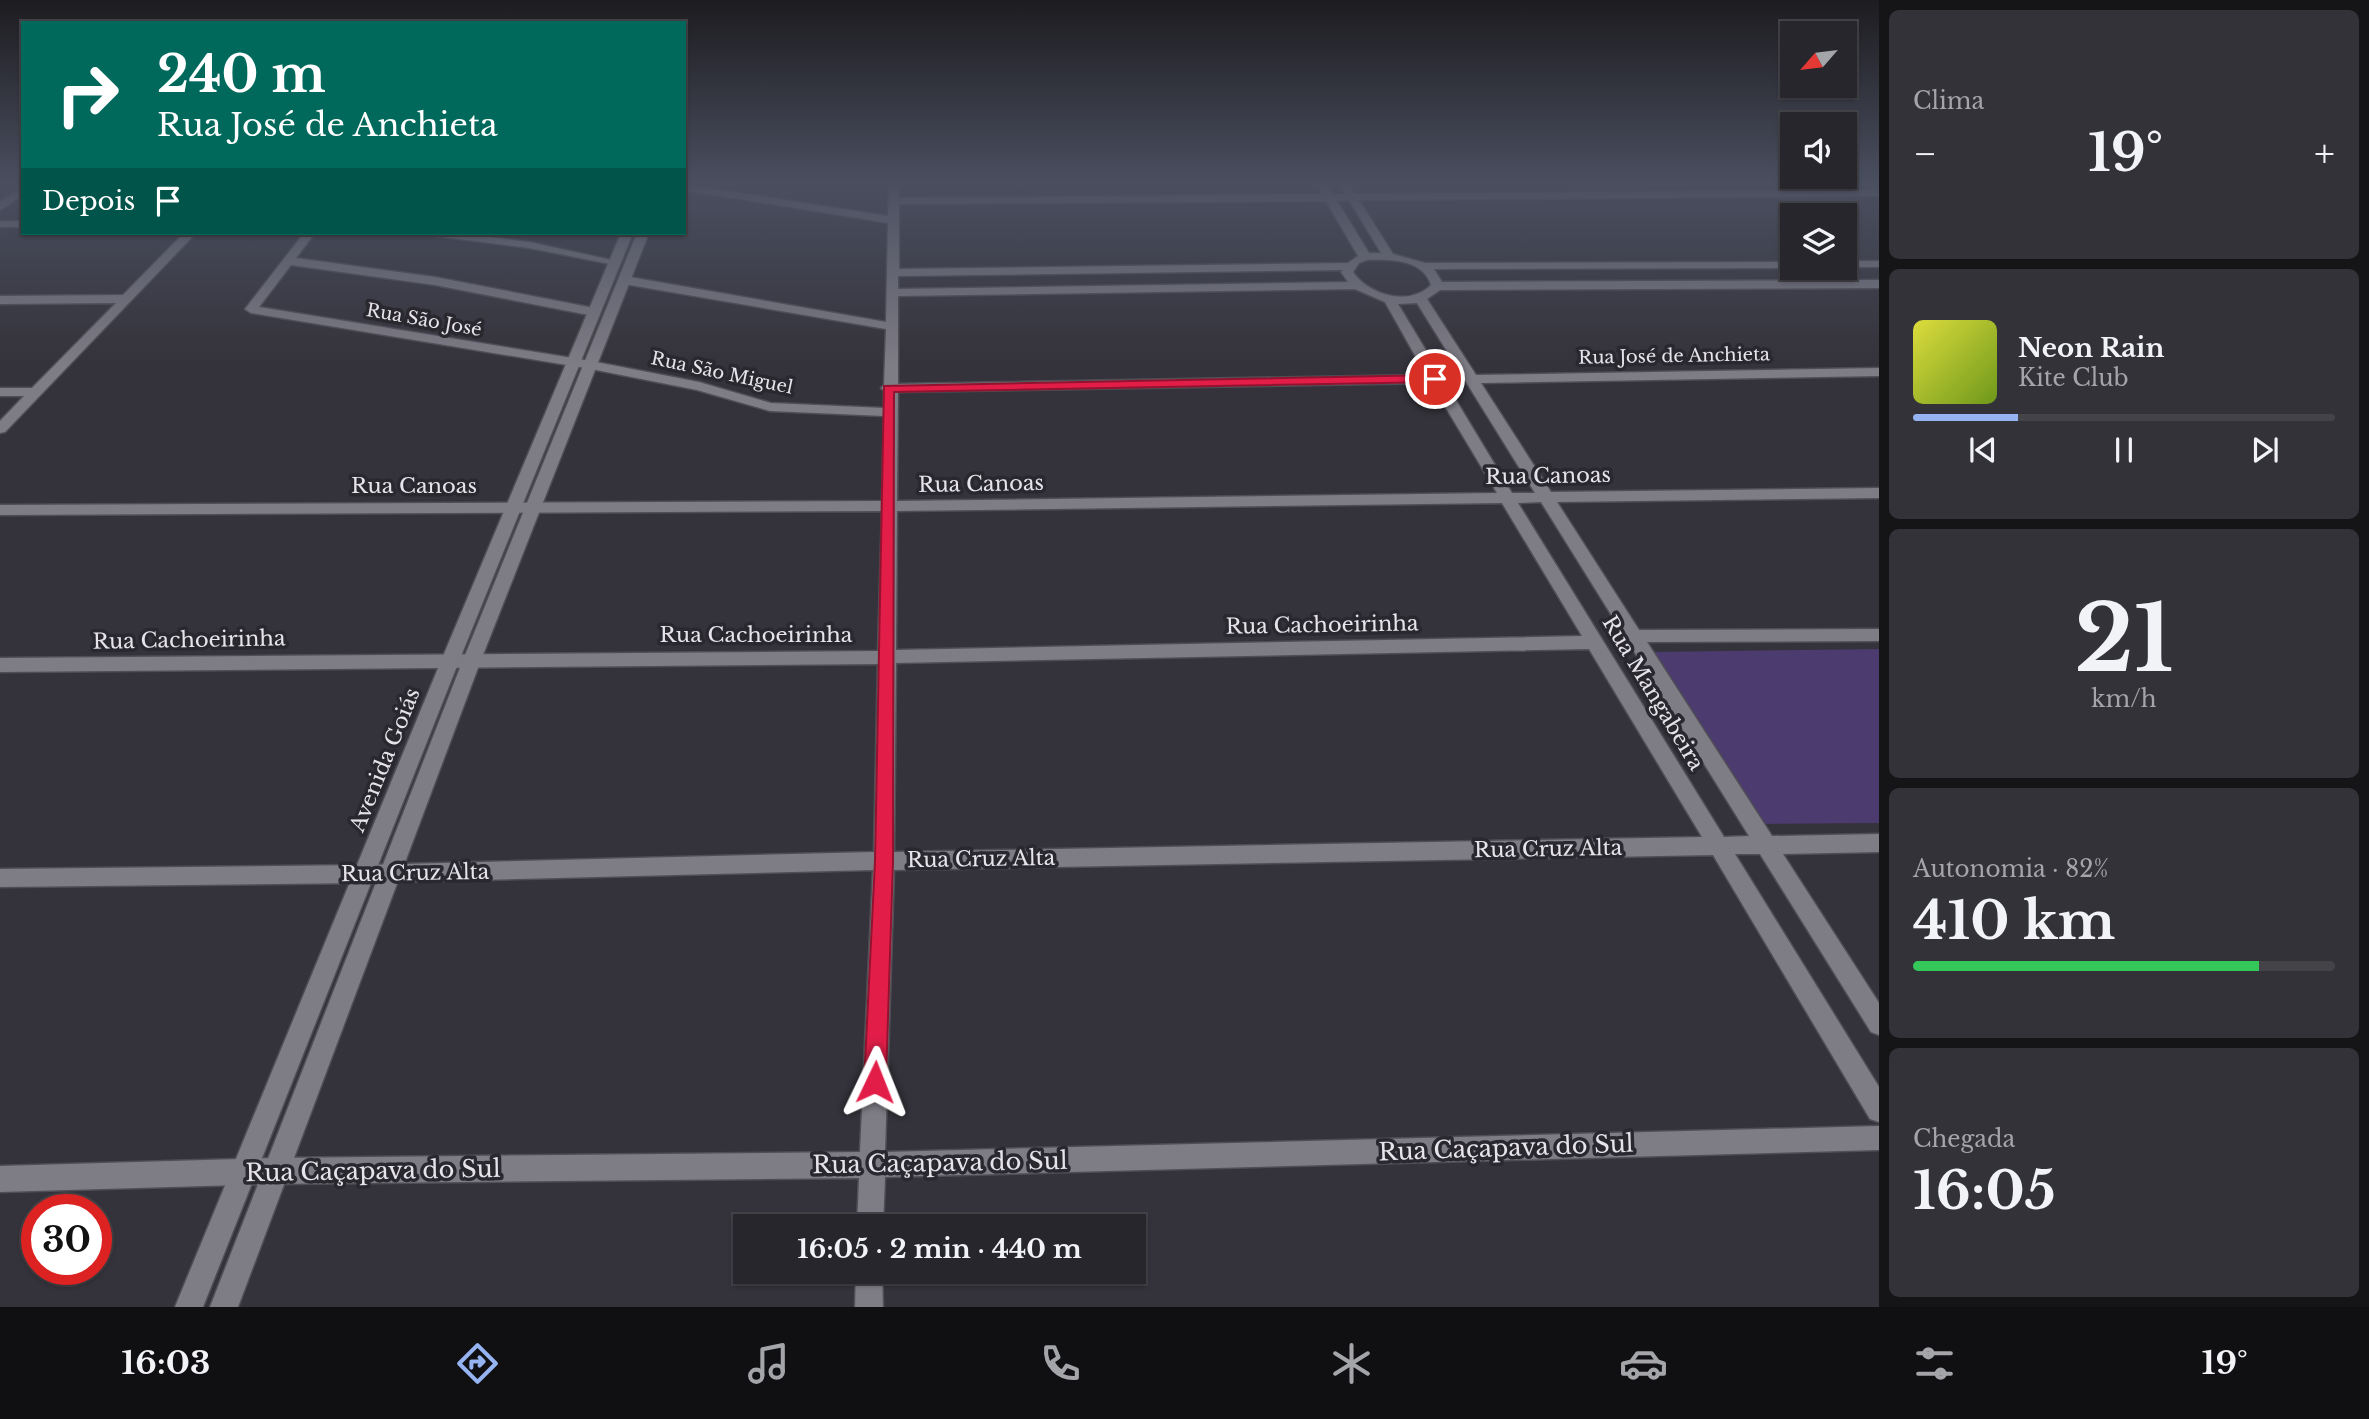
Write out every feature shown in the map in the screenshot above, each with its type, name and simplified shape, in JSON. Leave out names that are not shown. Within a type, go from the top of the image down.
[{"type":"street","points":[[0,429],[179,244]]},
{"type":"street","points":[[302,244],[290,261],[435,281],[594,312]]},
{"type":"street","points":[[521,244],[615,262]]},
{"type":"street","name":"Avenida Goiás","points":[[582,364],[594,312],[623,244]]},
{"type":"street","name":"Avenida Goiás","points":[[189,1307],[450,661],[523,507],[582,364],[624,280],[639,244]]},
{"type":"street","points":[[870,1214],[884,861],[888,388],[892,244]]},
{"type":"street","points":[[1357,244],[1365,257]]},
{"type":"street","points":[[1381,244],[1389,257]]},
{"type":"street","points":[[892,273],[1349,266],[1365,257],[1389,257],[1421,266],[1780,265]]},
{"type":"street","name":"Rua São José","points":[[290,261],[251,309],[582,364]]},
{"type":"street","points":[[1857,264],[1879,264]]},
{"type":"street","points":[[1349,266],[1347,272],[1357,285]]},
{"type":"street","points":[[1421,266],[1436,279],[1437,286]]},
{"type":"street","points":[[624,280],[890,326]]},
{"type":"street","points":[[891,293],[1357,285],[1390,298],[1421,299],[1437,286],[1879,284]]},
{"type":"street","name":"Rua Mangabeira","points":[[1390,298],[1435,379],[1510,498],[1879,1110]]},
{"type":"street","points":[[0,300],[124,299]]},
{"type":"street","name":"Rua Mangabeira","points":[[1421,299],[1879,1024]]},
{"type":"street","name":"Rua São Miguel","points":[[582,364],[699,386],[770,407],[889,412]]},
{"type":"street","name":"Rua José de Anchieta","points":[[1470,379],[1879,372]]},
{"type":"street","points":[[888,388],[1435,379]]},
{"type":"street","points":[[0,392],[37,392]]},
{"type":"street","name":"Rua Canoas","points":[[0,510],[889,506],[1879,493]]},
{"type":"street","name":"Avenida Goiás","points":[[223,1307],[472,660],[523,507]]},
{"type":"street","points":[[1634,636],[1879,635]]},
{"type":"street","name":"Rua Cachoeirinha","points":[[0,665],[887,657],[1595,642]]},
{"type":"street","name":"Rua Cruz Alta","points":[[0,878],[363,874],[884,861],[1879,843]]},
{"type":"street","name":"Rua Caçapava do Sul","points":[[0,1179],[274,1171],[872,1165],[1879,1138]]},
{"type":"street","points":[[869,1284],[869,1307]]},
{"type":"shaded area","points":[[1879,649],[1879,823],[1760,824],[1649,652]]},
{"type":"route","points":[[875,1082],[884,861],[888,388],[1435,379]]}]
